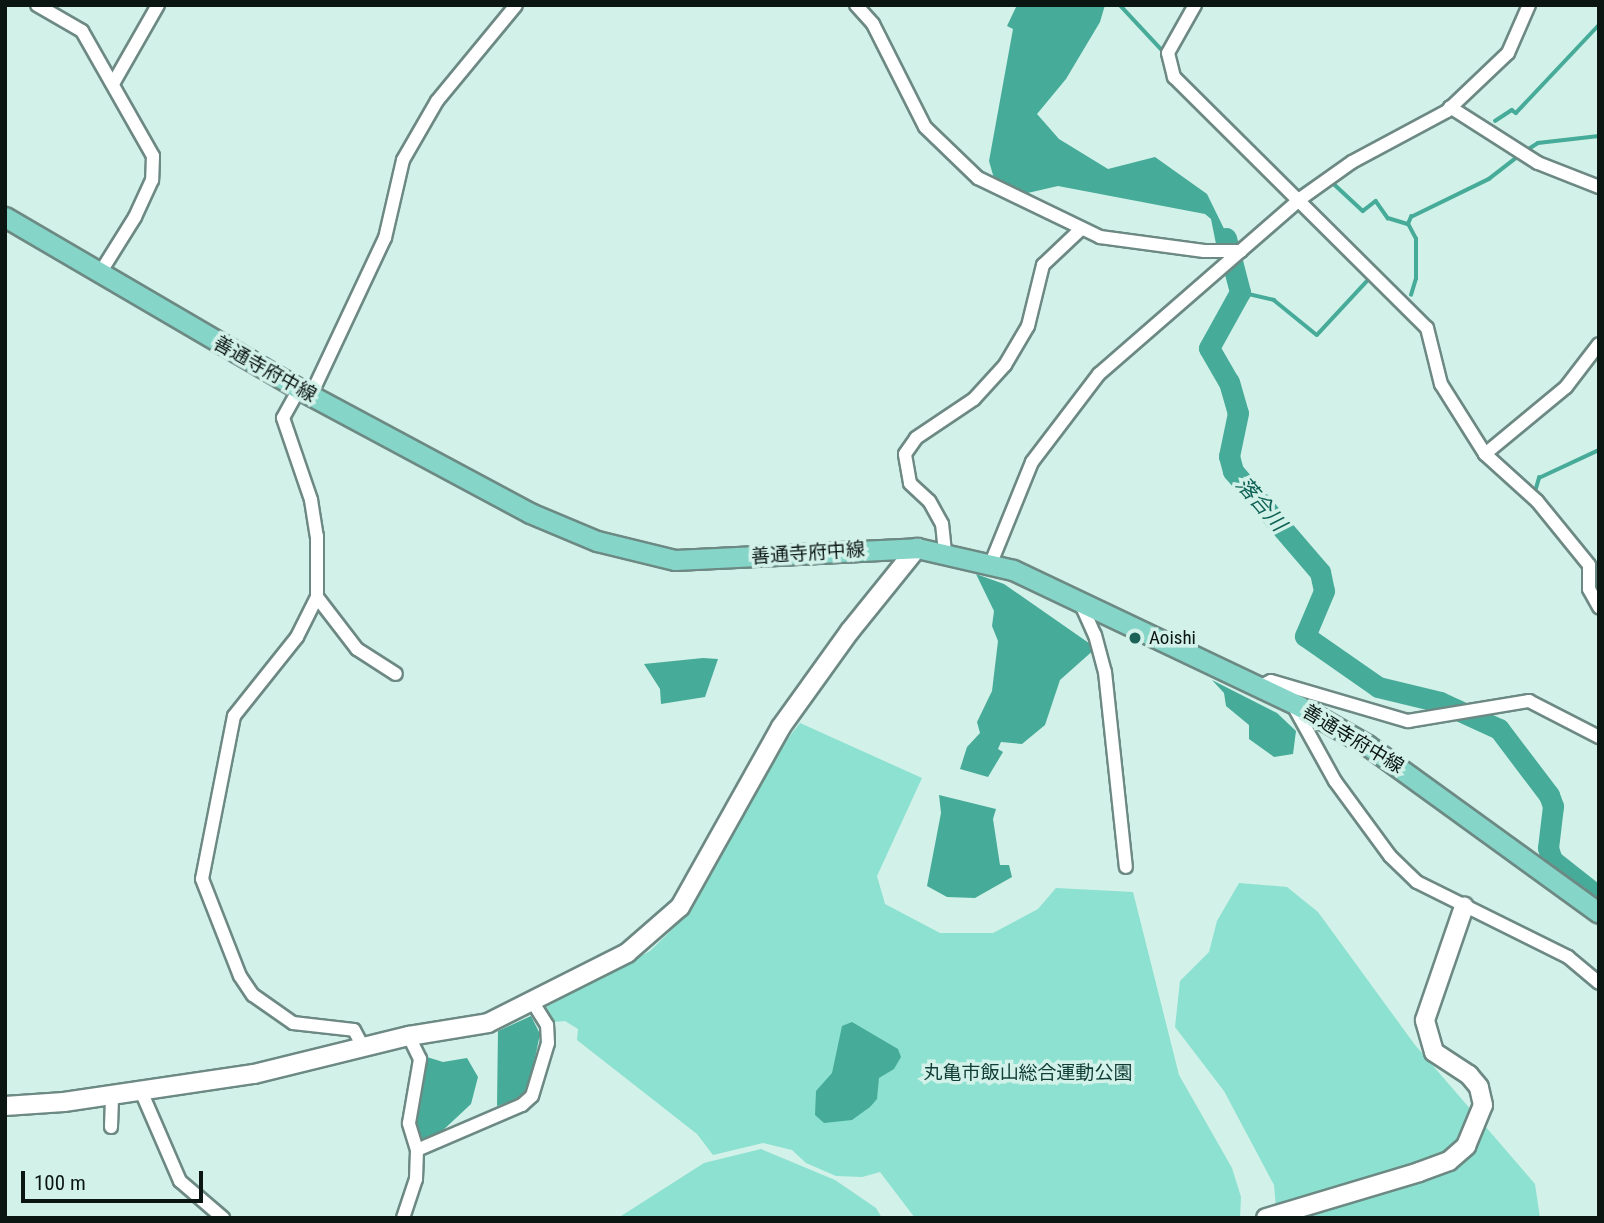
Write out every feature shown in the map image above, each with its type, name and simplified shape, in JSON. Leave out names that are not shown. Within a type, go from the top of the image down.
[{"type":"main road","name":"善通寺府中線","points":[[5,217],[305,392],[530,513],[650,557],[714,560],[829,549],[917,548],[991,563],[1080,601],[1259,687],[1299,703],[1400,766],[1599,913]]},
{"type":"street","points":[[37,5],[82,31],[114,82],[155,167],[135,217],[100,273]]},
{"type":"street","points":[[114,82],[158,5]]},
{"type":"street","points":[[363,1047],[354,1030],[293,1023],[253,995],[235,966],[202,879],[234,716],[297,637],[317,597],[311,500],[283,418],[305,392],[385,238],[403,160],[437,101],[516,5]]},
{"type":"street","points":[[856,5],[873,24],[925,127],[947,152],[978,178],[1079,231],[1130,242],[1234,255]]},
{"type":"street","points":[[1195,5],[1168,53],[1174,77],[1427,328],[1441,384],[1485,454],[1537,501],[1589,565],[1589,589],[1599,607]]},
{"type":"street","points":[[991,563],[1032,462],[1099,374],[1300,200],[1352,162],[1450,107],[1508,53],[1529,5]]},
{"type":"street","points":[[1450,107],[1538,163],[1599,187]]},
{"type":"street","points":[[946,552],[942,524],[929,500],[910,483],[905,453],[916,438],[974,399],[1005,365],[1028,326],[1044,265],[1079,231]]},
{"type":"street","points":[[1485,454],[1566,387],[1599,344]]},
{"type":"street","points":[[5,1106],[112,1095],[254,1074],[409,1036],[488,1023],[644,943],[680,907],[781,727],[850,631],[917,548]]},
{"type":"street","points":[[317,597],[357,649],[396,674]]},
{"type":"street","points":[[1080,601],[1095,635],[1105,672],[1126,867]]},
{"type":"street","points":[[1259,687],[1271,681],[1408,720],[1467,713],[1529,701],[1599,737]]},
{"type":"street","points":[[1299,703],[1335,781],[1390,856],[1417,882],[1568,957],[1597,984]]},
{"type":"street","points":[[1266,1218],[1419,1172],[1449,1161],[1466,1146],[1483,1105],[1479,1087],[1469,1075],[1434,1052],[1426,1037],[1425,1020],[1464,907]]},
{"type":"street","points":[[417,1150],[522,1105],[532,1096],[548,1043],[547,1025],[532,1001]]},
{"type":"street","points":[[403,1218],[416,1179],[417,1150],[409,1123],[420,1059],[409,1036]]},
{"type":"street","points":[[141,1091],[180,1181],[223,1218]]},
{"type":"street","points":[[111,1127],[112,1095]]},
{"type":"green space","name":"丸亀市飯山総合運動公園","points":[[800,723],[922,778],[877,876],[885,904],[940,933],[993,933],[1038,909],[1056,888],[1133,892],[1179,1075],[1232,1168],[1241,1197],[1240,1218],[915,1218],[880,1172],[862,1177],[836,1176],[806,1163],[792,1150],[763,1143],[713,1155],[697,1134],[577,1040],[578,1029],[565,1021],[553,1022],[546,1007],[650,951],[686,916],[770,761]]},
{"type":"green space","points":[[1239,883],[1287,887],[1318,912],[1415,1045],[1535,1184],[1540,1218],[1277,1218],[1274,1185],[1224,1091],[1175,1027],[1180,981],[1209,952],[1217,921]]},
{"type":"green space","points":[[761,1149],[835,1180],[876,1208],[882,1218],[618,1218],[704,1163]]},
{"type":"shaded area","points":[[1017,5],[1105,5],[1100,22],[1066,79],[1037,114],[1059,139],[1108,169],[1155,157],[1207,194],[1231,243],[1216,244],[1211,219],[1205,214],[1058,186],[1019,195],[995,182],[989,161],[1013,29],[1007,26]]},
{"type":"shaded area","points":[[976,574],[1004,584],[1096,648],[1060,680],[1045,725],[1022,744],[1001,742],[998,749],[1003,752],[988,777],[960,769],[967,747],[980,733],[977,722],[992,691],[998,641],[992,626],[994,611]]},
{"type":"shaded area","points":[[718,659],[705,697],[661,704],[660,689],[644,664]]},
{"type":"shaded area","points":[[1212,680],[1277,713],[1296,731],[1293,754],[1274,757],[1249,739],[1249,725],[1226,706],[1224,693]]},
{"type":"shaded area","points":[[939,795],[996,809],[993,819],[1000,865],[1009,865],[1012,877],[975,898],[947,897],[927,886],[941,813]]},
{"type":"shaded area","points":[[531,1016],[540,1034],[529,1087],[519,1099],[497,1106],[498,1031]]},
{"type":"shaded area","points":[[852,1022],[898,1049],[901,1057],[894,1069],[879,1078],[877,1099],[870,1107],[852,1120],[824,1123],[815,1115],[816,1091],[832,1073],[842,1026]]},
{"type":"shaded area","points":[[427,1057],[443,1062],[467,1058],[478,1077],[471,1104],[440,1133],[421,1143],[415,1112]]},
{"type":"waterway","points":[[1120,5],[1163,51]]},
{"type":"waterway","points":[[1495,121],[1512,110],[1516,113],[1599,25]]},
{"type":"waterway","points":[[1179,72],[1188,83]]},
{"type":"waterway","points":[[1527,150],[1538,143],[1599,136]]},
{"type":"waterway","points":[[1411,295],[1416,279],[1416,239],[1408,224],[1411,217],[1489,179],[1515,159]]},
{"type":"waterway","points":[[1290,184],[1298,192],[1323,175]]},
{"type":"waterway","points":[[1333,183],[1363,211],[1376,201],[1388,218],[1408,224]]},
{"type":"waterway","name":"落合川","points":[[1226,238],[1240,292],[1209,348],[1229,382],[1238,413],[1229,456],[1233,471],[1320,572],[1324,591],[1305,636],[1378,687],[1440,702],[1499,729],[1549,795],[1553,806],[1548,848],[1552,860],[1599,897]]},
{"type":"waterway","points":[[1240,292],[1274,300],[1317,335],[1368,280],[1374,281]]},
{"type":"waterway","points":[[1535,492],[1539,478],[1599,450]]},
{"type":"waterway","points":[[1587,554],[1598,565],[1595,584]]},
{"type":"place","name":"Aoishi","points":[[1135,638]]}]
